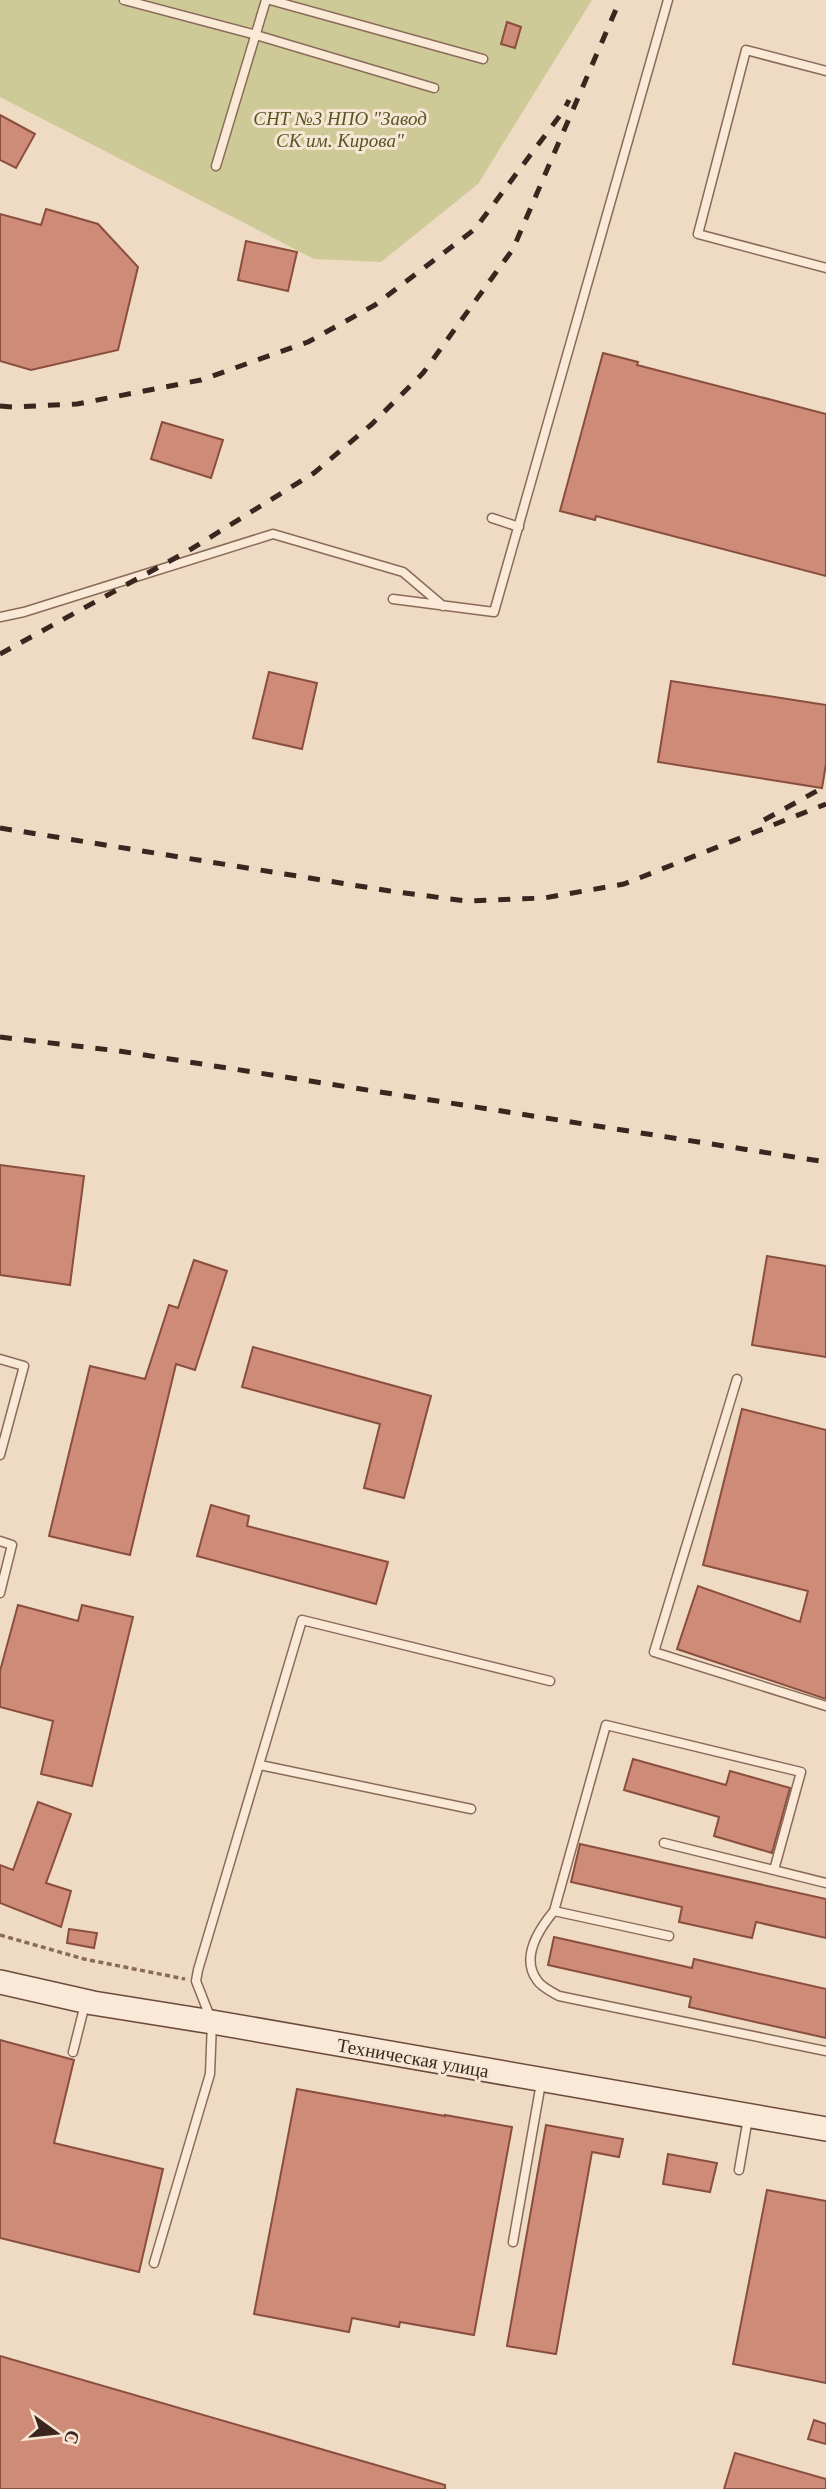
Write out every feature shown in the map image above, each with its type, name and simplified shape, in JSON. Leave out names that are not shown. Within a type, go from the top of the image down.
[{"type":"main road","name":"Техническая улица","points":[[0,1982],[86,2001],[826,2129]]},
{"type":"lane","points":[[124,0],[256,35],[434,88]]},
{"type":"lane","points":[[216,166],[268,0],[483,59]]},
{"type":"lane","points":[[393,599],[494,612],[668,0]]},
{"type":"lane","points":[[826,71],[746,50],[698,234],[826,268]]},
{"type":"lane","points":[[492,519],[519,527]]},
{"type":"lane","points":[[0,617],[24,612],[273,534],[403,572],[443,606]]},
{"type":"lane","points":[[0,1359],[24,1366],[0,1455]]},
{"type":"lane","points":[[737,1379],[654,1652],[826,1706]]},
{"type":"lane","points":[[0,1542],[12,1545],[0,1593]]},
{"type":"lane","points":[[154,2263],[210,2074],[212,2022],[196,1981],[302,1620],[550,1681]]},
{"type":"lane","points":[[774,1870],[801,1772],[606,1726],[554,1911],[538,1930],[529,1962],[537,1982],[559,1996],[826,2051]]},
{"type":"lane","points":[[260,1765],[471,1809]]},
{"type":"lane","points":[[664,1843],[826,1883]]},
{"type":"lane","points":[[554,1911],[669,1936]]},
{"type":"lane","points":[[72,2052],[86,2001]]},
{"type":"lane","points":[[513,2242],[542,2081]]},
{"type":"lane","points":[[739,2170],[748,2116]]},
{"type":"path","points":[[0,1935],[83,1959],[196,1981]]},
{"type":"green space","name":"СНТ №3 НПО \"Завод СК им. Кирова\"","points":[[0,0],[592,0],[478,184],[381,262],[314,259],[0,97]]},
{"type":"building","points":[[507,22],[521,27],[515,48],[501,44]]},
{"type":"building","points":[[0,115],[35,134],[16,168],[0,160]]},
{"type":"building","points":[[46,209],[98,224],[138,267],[118,350],[31,370],[0,361],[0,214],[41,225]]},
{"type":"building","points":[[246,241],[297,252],[288,291],[238,280]]},
{"type":"building","points":[[603,353],[638,362],[637,365],[826,414],[826,576],[596,516],[595,520],[560,511]]},
{"type":"building","points":[[162,422],[223,440],[211,478],[151,459]]},
{"type":"building","points":[[269,672],[317,683],[302,749],[253,738]]},
{"type":"building","points":[[671,681],[826,705],[826,764],[822,788],[658,762]]},
{"type":"building","points":[[0,1165],[84,1176],[70,1285],[0,1275]]},
{"type":"building","points":[[767,1256],[826,1266],[826,1357],[752,1345]]},
{"type":"building","points":[[194,1260],[227,1271],[195,1370],[176,1364],[130,1555],[49,1536],[90,1366],[145,1379],[169,1305],[178,1308]]},
{"type":"building","points":[[253,1347],[431,1396],[404,1498],[364,1488],[380,1424],[242,1387]]},
{"type":"building","points":[[742,1409],[826,1430],[826,1699],[677,1649],[698,1586],[800,1622],[808,1591],[703,1565]]},
{"type":"building","points":[[211,1505],[249,1516],[247,1526],[388,1562],[376,1604],[197,1556]]},
{"type":"building","points":[[18,1605],[78,1621],[82,1605],[133,1617],[92,1786],[41,1774],[53,1721],[0,1707],[0,1671]]},
{"type":"building","points":[[633,1759],[726,1785],[730,1771],[790,1788],[772,1853],[714,1836],[719,1817],[624,1790]]},
{"type":"building","points":[[38,1802],[71,1814],[46,1883],[71,1891],[61,1927],[0,1903],[0,1865],[13,1870]]},
{"type":"building","points":[[580,1844],[826,1899],[826,1938],[756,1922],[752,1938],[679,1922],[682,1907],[571,1882]]},
{"type":"building","points":[[69,1929],[97,1933],[94,1948],[67,1943]]},
{"type":"building","points":[[554,1937],[692,1968],[694,1959],[826,1989],[826,2038],[689,2007],[691,1997],[548,1965]]},
{"type":"building","points":[[0,2040],[74,2060],[54,2143],[163,2169],[139,2272],[0,2238]]},
{"type":"building","points":[[297,2089],[512,2127],[474,2335],[400,2322],[399,2327],[352,2318],[349,2332],[254,2314]]},
{"type":"building","points":[[546,2125],[623,2139],[619,2157],[592,2152],[556,2354],[507,2346]]},
{"type":"building","points":[[668,2154],[717,2163],[710,2192],[663,2184]]},
{"type":"building","points":[[767,2190],[826,2201],[826,2383],[733,2364]]},
{"type":"building","points":[[0,2356],[445,2485],[445,2489],[0,2489]]},
{"type":"building","points":[[814,2420],[826,2424],[826,2444],[808,2439]]},
{"type":"building","points":[[735,2453],[826,2479],[826,2489],[724,2489]]},
{"type":"railway","points":[[0,654],[188,551],[314,473],[372,424],[423,373],[513,249],[620,0]]},
{"type":"railway","points":[[0,406],[77,404],[201,380],[308,342],[375,305],[475,229],[569,100]]},
{"type":"railway","points":[[764,820],[826,786]]},
{"type":"railway","points":[[0,828],[466,901],[544,898],[624,884],[826,804]]},
{"type":"railway","points":[[0,1037],[119,1051],[826,1162]]}]
